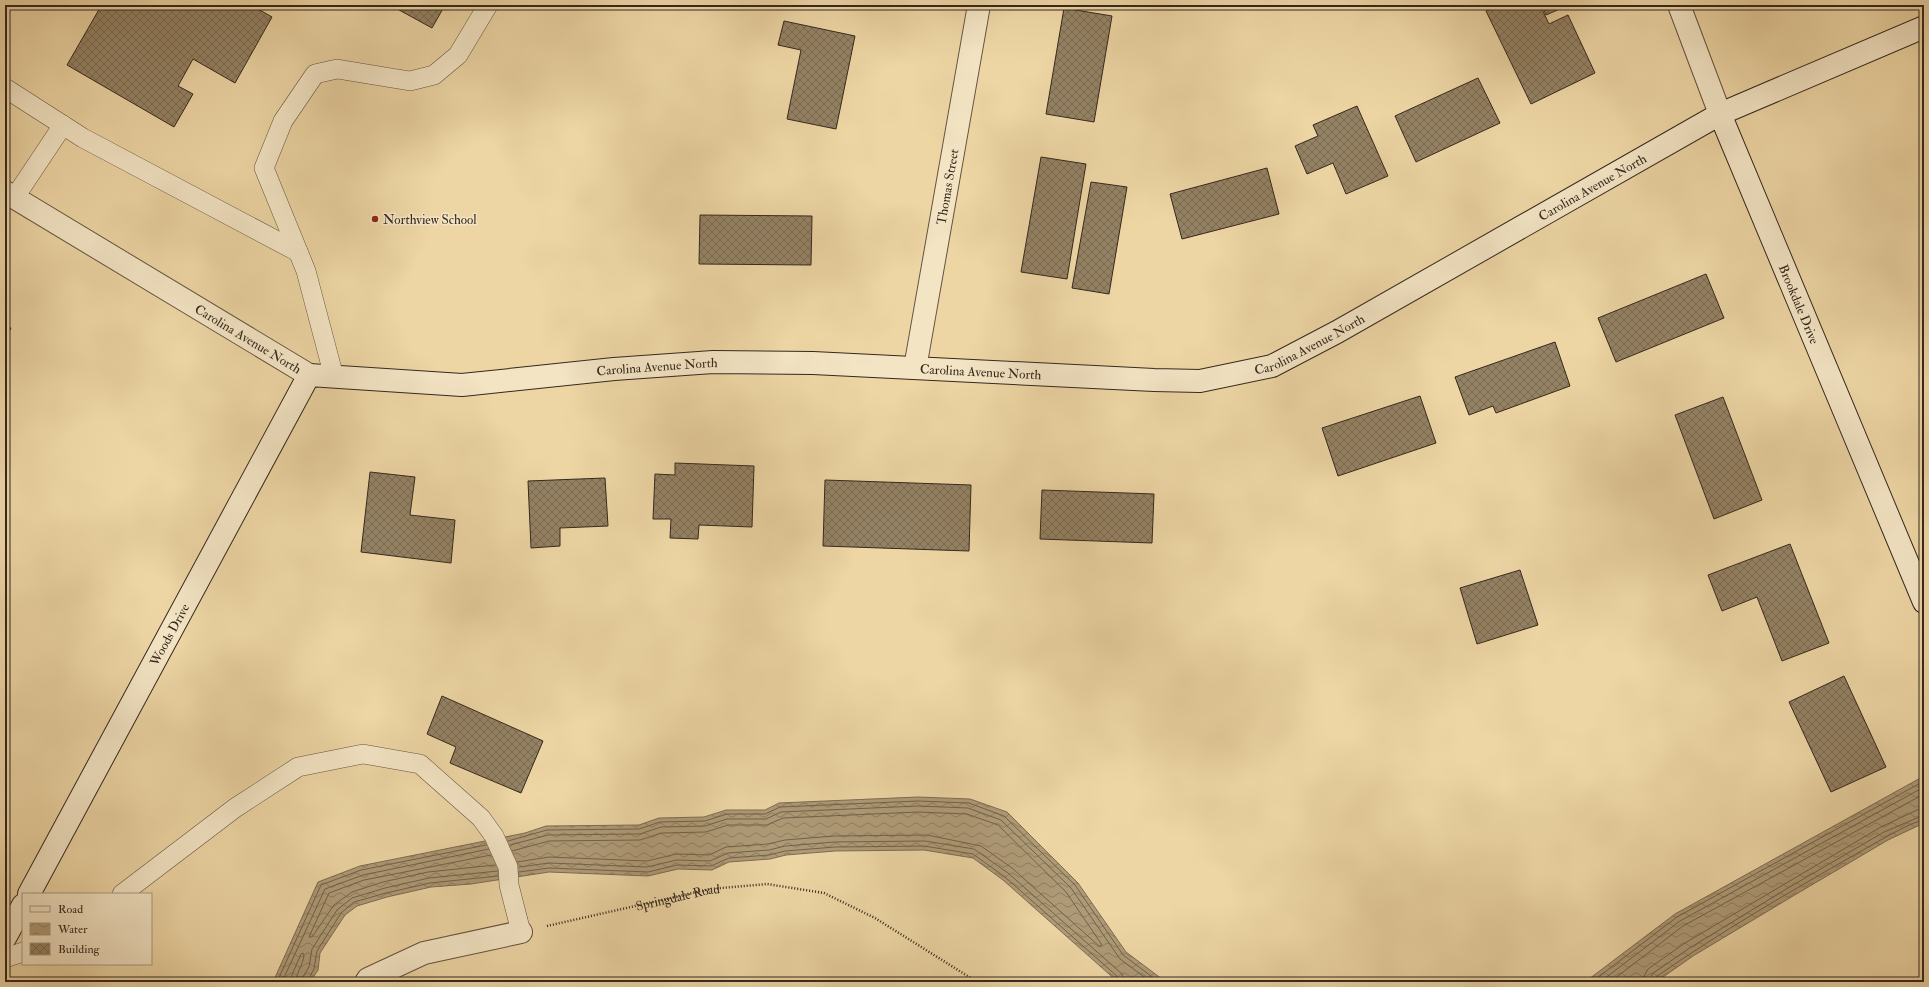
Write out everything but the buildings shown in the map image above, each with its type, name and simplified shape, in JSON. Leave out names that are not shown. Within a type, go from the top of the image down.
[{"type":"street","name":"Thomas Street","points":[[915,368],[979,5]]},
{"type":"street","name":"Brookdale Drive","points":[[1679,5],[1720,114],[1924,602]]},
{"type":"street","name":"Carolina Avenue North","points":[[10,195],[309,375],[462,385],[614,369],[713,362],[813,363],[1154,380],[1200,380],[1272,366],[1337,332],[1720,114],[1924,27]]},
{"type":"street","name":"Woods Drive","points":[[30,893],[309,375]]},
{"type":"street","points":[[5,938],[22,907]]},
{"type":"street","points":[[366,982],[368,979],[424,954],[521,932]]},
{"type":"lane","points":[[334,377],[306,271],[264,168],[283,121],[315,74],[337,69],[410,81],[434,75],[458,55],[488,5]]},
{"type":"lane","points":[[5,88],[83,138],[298,252]]},
{"type":"lane","points":[[10,195],[63,126]]},
{"type":"lane","points":[[123,893],[234,808],[298,767],[363,754],[420,764],[481,818],[494,836],[508,867],[512,898],[521,932]]},
{"type":"lane","points":[[5,958],[22,952]]},
{"type":"path","name":"Springdale Road","points":[[521,932],[710,888],[767,884],[824,893],[850,905],[875,918],[977,982]]},
{"type":"water","points":[[1924,776],[1924,823],[1888,840],[1793,896],[1693,956],[1656,982],[1585,982],[1675,914]]},
{"type":"water","points":[[918,797],[970,799],[1007,812],[1078,883],[1126,952],[1166,982],[1118,982],[1003,880],[973,858],[924,850],[835,851],[786,855],[770,859],[729,862],[712,870],[678,869],[648,876],[549,872],[471,884],[431,887],[387,897],[357,906],[345,915],[320,953],[318,970],[310,982],[273,982],[318,882],[360,866],[525,833],[546,826],[639,825],[659,818],[704,817],[726,810],[765,810],[779,803]]},
{"type":"place","name":"Northview School","points":[[375,219]]}]
